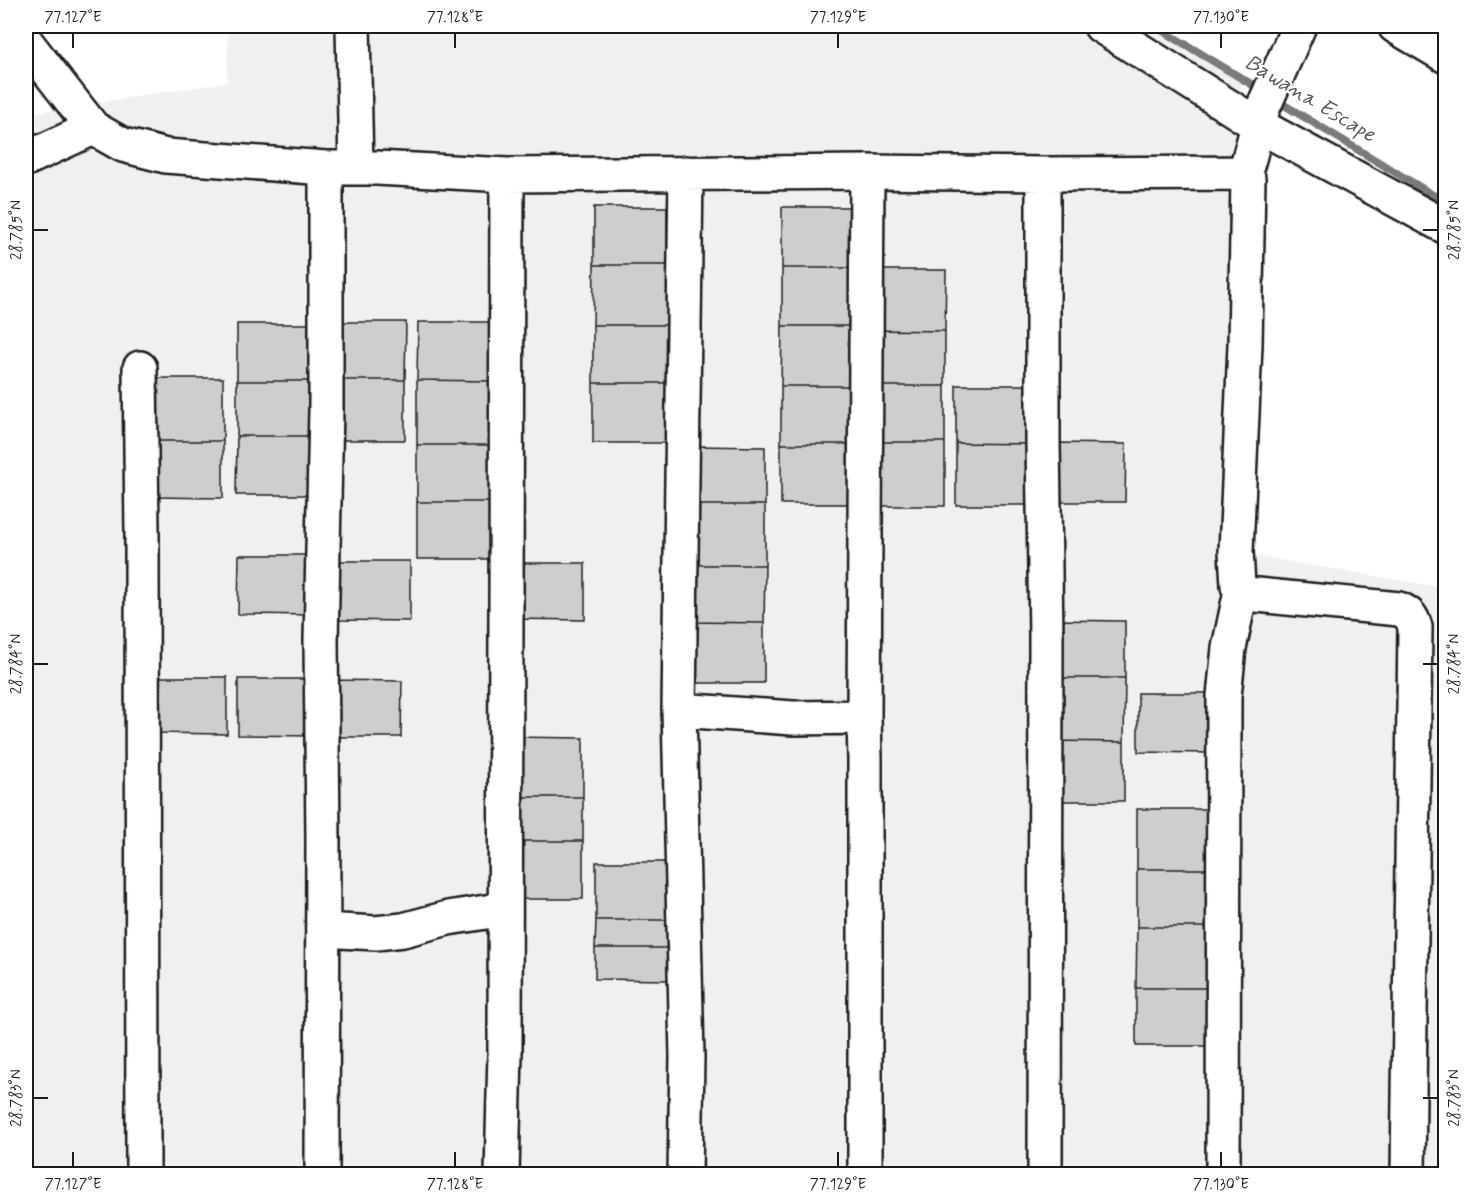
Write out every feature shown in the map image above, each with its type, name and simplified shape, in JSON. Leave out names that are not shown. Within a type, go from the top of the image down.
[{"type":"street","points":[[322,1174],[321,641],[326,410],[341,168],[353,26]]},
{"type":"street","points":[[1101,26],[1446,227]]},
{"type":"street","points":[[1299,26],[1260,117],[1245,173],[1248,178],[1245,345],[1236,551],[1237,577],[1238,586],[1247,594],[1399,609],[1407,612],[1415,627],[1408,1174]]},
{"type":"street","points":[[1395,26],[1446,56]]},
{"type":"street","points":[[26,42],[93,128],[123,144],[166,156],[341,168],[507,175],[867,172],[1245,173]]},
{"type":"street","points":[[26,159],[93,128]]},
{"type":"street","points":[[865,1174],[864,717],[867,172]]},
{"type":"street","points":[[685,1174],[687,1057],[679,710],[686,173]]},
{"type":"street","points":[[1043,174],[1043,442],[1047,636],[1045,1174]]},
{"type":"street","points":[[502,1174],[505,1053],[507,175]]},
{"type":"street","points":[[140,368],[143,1174]]},
{"type":"street","points":[[1223,1174],[1224,696],[1229,648],[1241,591]]},
{"type":"street","points":[[679,710],[793,718],[864,717]]},
{"type":"street","points":[[322,930],[376,933],[403,930],[448,918],[505,909]]},
{"type":"shaded area","points":[[228,26],[1149,26],[1241,78],[1238,553],[1445,588],[1442,1174],[26,1174],[26,114],[227,82]]},
{"type":"building","points":[[594,207],[667,207],[667,265],[594,265]]},
{"type":"building","points":[[782,207],[855,207],[855,268],[782,268]]},
{"type":"building","points":[[594,265],[667,265],[667,325],[593,325]]},
{"type":"building","points":[[782,268],[855,268],[855,326],[782,326]]},
{"type":"building","points":[[873,270],[946,270],[945,331],[872,330]]},
{"type":"building","points":[[332,322],[406,322],[405,380],[332,380]]},
{"type":"building","points":[[418,322],[491,322],[490,381],[417,380]]},
{"type":"building","points":[[237,324],[310,324],[310,381],[237,381]]},
{"type":"building","points":[[593,325],[667,325],[667,383],[593,383]]},
{"type":"building","points":[[782,326],[855,326],[854,386],[781,386]]},
{"type":"building","points":[[872,330],[945,331],[945,386],[872,386]]},
{"type":"building","points":[[150,378],[223,378],[223,441],[150,441]]},
{"type":"building","points":[[332,380],[405,380],[405,440],[332,440]]},
{"type":"building","points":[[417,380],[490,381],[490,445],[417,445]]},
{"type":"building","points":[[237,381],[310,381],[310,436],[237,436]]},
{"type":"building","points":[[593,383],[667,383],[666,443],[593,443]]},
{"type":"building","points":[[956,385],[1029,385],[1029,444],[956,443]]},
{"type":"building","points":[[781,386],[854,386],[854,444],[781,444]]},
{"type":"building","points":[[872,386],[945,386],[945,442],[872,442]]},
{"type":"building","points":[[237,436],[310,436],[310,495],[236,495]]},
{"type":"building","points":[[150,441],[223,441],[223,498],[150,497]]},
{"type":"building","points":[[872,442],[945,442],[945,506],[872,506]]},
{"type":"building","points":[[956,443],[1029,444],[1029,505],[956,505]]},
{"type":"building","points":[[1053,443],[1126,444],[1125,502],[1052,502]]},
{"type":"building","points":[[781,444],[854,444],[854,504],[781,504]]},
{"type":"building","points":[[417,445],[490,445],[491,502],[417,502]]},
{"type":"building","points":[[692,446],[765,447],[765,505],[692,505]]},
{"type":"building","points":[[417,502],[491,502],[491,559],[417,559]]},
{"type":"building","points":[[692,505],[765,505],[765,565],[692,565]]},
{"type":"building","points":[[239,555],[312,555],[311,615],[238,614]]},
{"type":"building","points":[[337,561],[410,561],[410,621],[337,620]]},
{"type":"building","points":[[512,563],[585,563],[585,620],[512,619]]},
{"type":"building","points":[[692,565],[765,565],[764,623],[691,622]]},
{"type":"building","points":[[1051,620],[1125,621],[1125,678],[1051,678]]},
{"type":"building","points":[[691,622],[764,623],[764,683],[691,683]]},
{"type":"building","points":[[153,677],[227,677],[227,734],[153,733]]},
{"type":"building","points":[[1051,678],[1125,678],[1124,742],[1051,741]]},
{"type":"building","points":[[238,679],[311,679],[311,736],[238,735]]},
{"type":"building","points":[[328,680],[402,681],[401,737],[328,737]]},
{"type":"building","points":[[1138,693],[1211,693],[1211,753],[1138,752]]},
{"type":"building","points":[[510,737],[583,738],[583,797],[510,797]]},
{"type":"building","points":[[1051,741],[1124,742],[1124,801],[1051,801]]},
{"type":"building","points":[[510,797],[583,797],[583,841],[510,841]]},
{"type":"building","points":[[1137,809],[1210,809],[1210,869],[1137,869]]},
{"type":"building","points":[[510,841],[583,841],[583,899],[510,899]]},
{"type":"building","points":[[596,862],[669,862],[669,920],[596,920]]},
{"type":"building","points":[[1137,869],[1210,869],[1210,927],[1137,927]]},
{"type":"building","points":[[596,920],[669,920],[669,948],[595,948]]},
{"type":"building","points":[[1137,927],[1210,927],[1209,988],[1136,988]]},
{"type":"building","points":[[595,948],[669,948],[668,980],[595,979]]},
{"type":"building","points":[[1136,988],[1209,988],[1209,1046],[1136,1046]]},
{"type":"waterway","name":"Bawana Escape","points":[[1155,26],[1261,90]]},
{"type":"waterway","name":"Bawana Escape","points":[[1276,100],[1446,203]]}]
